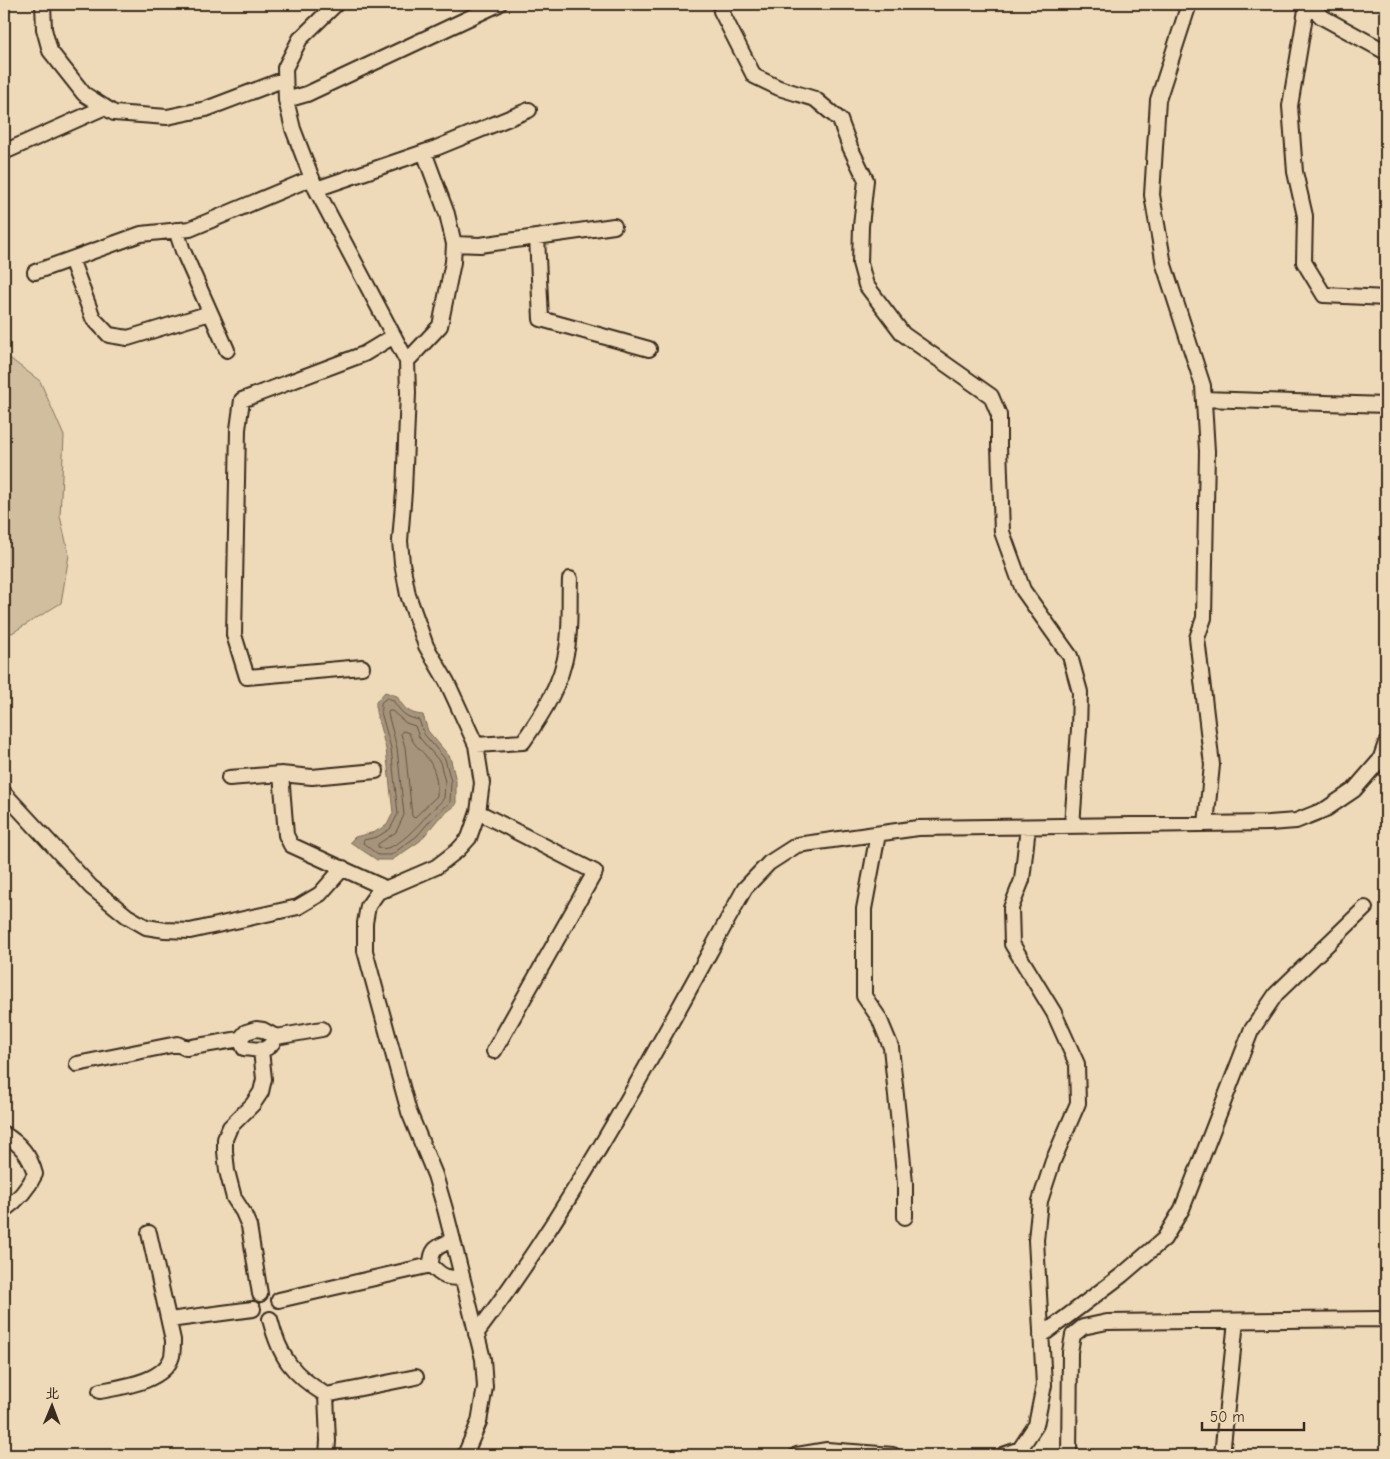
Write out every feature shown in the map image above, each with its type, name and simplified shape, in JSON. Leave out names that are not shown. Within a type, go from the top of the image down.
[{"type":"street","points":[[43,4],[44,29],[50,51],[84,94],[114,113],[167,117],[206,109],[285,79]]},
{"type":"street","points":[[336,4],[300,39],[285,68],[286,100],[293,129],[314,184],[407,361],[408,394],[400,541],[402,563],[408,595],[426,646],[447,682],[476,745],[482,783],[478,812],[468,838],[458,850],[436,867],[378,892],[368,906],[365,923],[365,951],[408,1112],[435,1175],[483,1359],[486,1387],[479,1422],[465,1455]]},
{"type":"street","points":[[286,100],[307,94],[499,4]]},
{"type":"street","points":[[1189,4],[1158,100],[1152,195],[1164,265],[1203,386],[1207,451],[1204,618],[1197,638],[1212,766],[1206,824]]},
{"type":"street","points":[[1307,4],[1322,17],[1386,52]]},
{"type":"street","points":[[1307,4],[1290,106],[1295,172],[1305,216],[1304,262],[1324,295],[1386,298]]},
{"type":"street","points":[[720,6],[754,76],[779,88],[815,99],[840,120],[850,147],[866,180],[861,226],[860,263],[866,285],[903,334],[991,396],[999,415],[998,446],[1002,532],[1023,590],[1070,656],[1080,692],[1072,826]]},
{"type":"street","points":[[4,152],[105,107]]},
{"type":"street","points":[[35,272],[141,234],[190,229],[314,184],[424,152],[529,110]]},
{"type":"street","points":[[407,361],[440,326],[454,262],[454,244],[447,214],[424,152]]},
{"type":"street","points":[[454,244],[480,244],[614,226]]},
{"type":"street","points":[[176,230],[182,251],[227,350]]},
{"type":"street","points":[[537,237],[542,319],[649,349]]},
{"type":"street","points":[[71,259],[93,318],[109,335],[128,338],[210,312]]},
{"type":"street","points":[[362,666],[247,677],[234,635],[238,429],[242,400],[364,354],[394,336]]},
{"type":"street","points":[[1204,399],[1386,405]]},
{"type":"street","points":[[476,745],[523,742],[547,708],[561,674],[567,647],[570,579]]},
{"type":"street","points":[[476,1334],[510,1290],[588,1170],[746,888],[770,863],[798,845],[918,828],[1296,821],[1326,809],[1354,790],[1383,763],[1386,743]]},
{"type":"street","points":[[229,778],[281,774],[312,777],[376,771]]},
{"type":"street","points":[[281,774],[286,835],[291,845],[387,889]]},
{"type":"street","points":[[4,793],[91,887],[127,916],[146,927],[190,931],[298,907],[320,894],[343,868]]},
{"type":"street","points":[[478,812],[595,872],[494,1051]]},
{"type":"street","points":[[1003,1455],[1020,1449],[1036,1425],[1044,1385],[1036,1240],[1040,1201],[1053,1160],[1078,1103],[1077,1064],[1054,1013],[1012,944],[1011,908],[1022,880],[1028,826]]},
{"type":"street","points":[[878,834],[864,909],[864,996],[879,1018],[891,1047],[905,1184],[905,1218]]},
{"type":"street","points":[[1041,1336],[1122,1276],[1164,1239],[1182,1209],[1251,1031],[1276,994],[1365,908]]},
{"type":"street","points":[[77,1064],[177,1044],[186,1048],[240,1039],[246,1032],[256,1029],[263,1030],[276,1037],[322,1029]]},
{"type":"street","points":[[240,1039],[244,1048],[261,1050],[271,1046],[276,1037]]},
{"type":"street","points":[[260,1294],[249,1226],[234,1198],[227,1171],[225,1138],[230,1127],[253,1104],[261,1092],[264,1079],[261,1050]]},
{"type":"street","points":[[4,1134],[18,1143],[32,1162],[35,1174],[30,1186],[15,1202],[4,1210]]},
{"type":"street","points":[[100,1391],[143,1382],[165,1368],[172,1357],[173,1340],[149,1233]]},
{"type":"street","points":[[453,1240],[436,1248],[431,1254],[431,1265],[440,1274],[450,1278],[462,1278]]},
{"type":"street","points":[[279,1300],[431,1265]]},
{"type":"street","points":[[268,1292],[279,1300],[280,1310],[278,1314],[270,1319],[262,1319],[253,1309],[254,1300],[260,1294],[268,1292]]},
{"type":"street","points":[[169,1320],[253,1309]]},
{"type":"street","points":[[1069,1455],[1070,1352],[1073,1335],[1082,1326],[1106,1322],[1380,1318],[1386,1320]]},
{"type":"street","points":[[270,1319],[276,1342],[292,1368],[309,1385],[326,1395],[416,1377]]},
{"type":"street","points":[[1222,1455],[1236,1321]]},
{"type":"street","points":[[326,1395],[327,1455]]},
{"type":"street","points":[[798,1455],[828,1450],[893,1455]]},
{"type":"shaded area","points":[[4,354],[40,381],[64,436],[60,516],[69,555],[61,603],[12,633],[4,630]]},
{"type":"water","points":[[385,692],[397,696],[404,707],[410,712],[423,715],[428,731],[450,757],[456,781],[456,805],[439,818],[420,841],[392,860],[377,860],[350,842],[355,837],[375,832],[387,825],[393,813],[386,749],[376,712],[376,702]]}]
